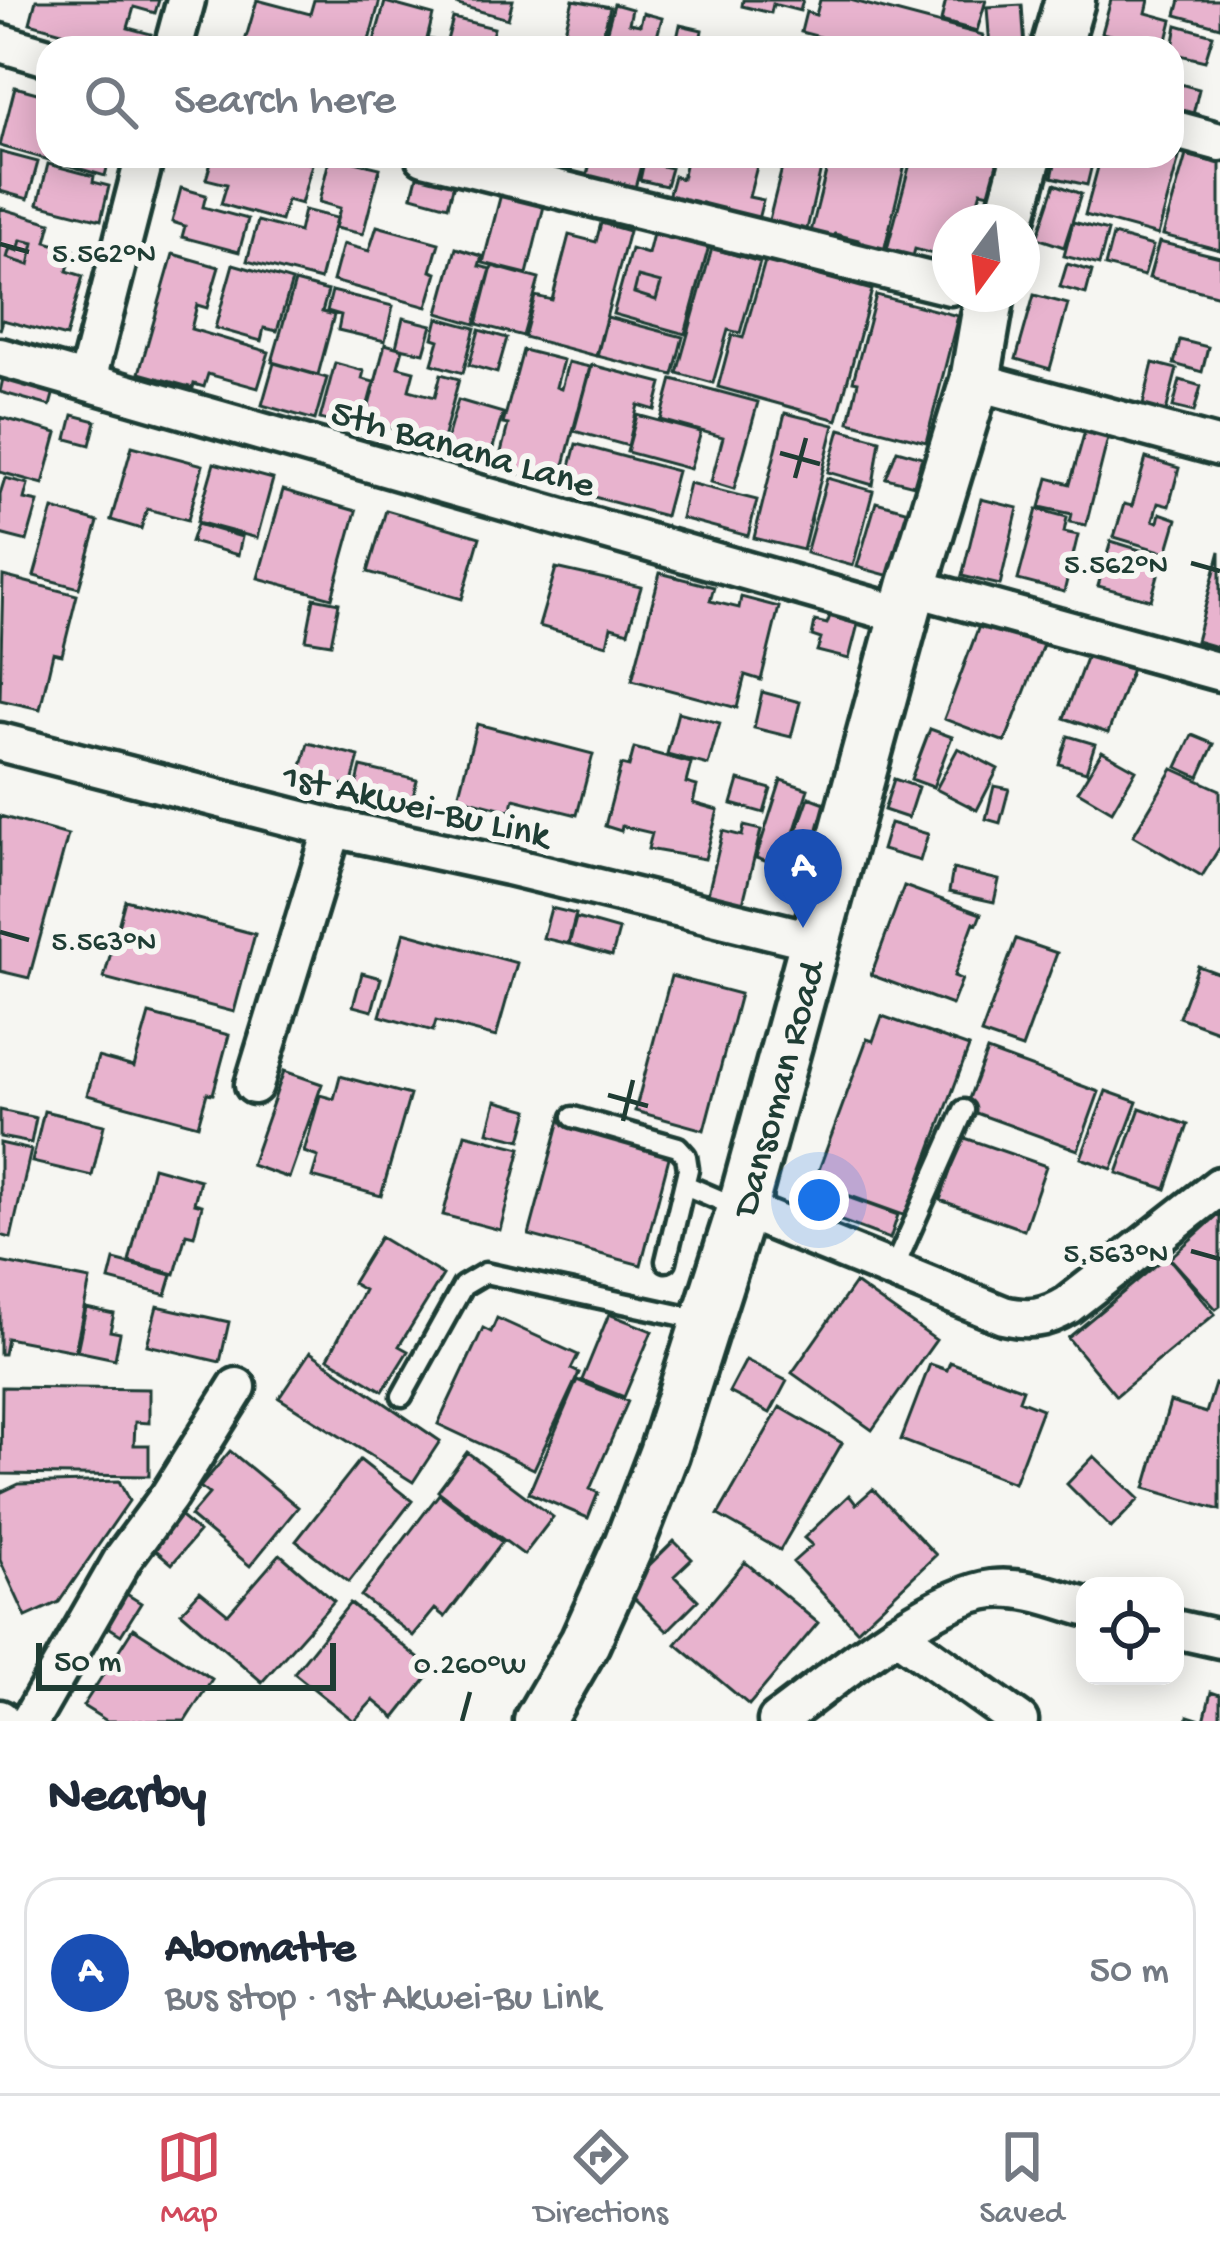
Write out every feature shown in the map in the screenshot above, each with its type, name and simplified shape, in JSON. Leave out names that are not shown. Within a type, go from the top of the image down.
[{"type":"main road","points":[[1060,36],[1070,0]]},
{"type":"main road","points":[[1014,204],[1024,168]]},
{"type":"main road","name":"Dansoman Road","points":[[539,1721],[585,1642],[629,1544],[742,1209],[909,602],[975,381],[977,312]]},
{"type":"street","points":[[176,36],[186,0]]},
{"type":"street","points":[[0,44],[36,54]]},
{"type":"street","points":[[1184,132],[1220,142]]},
{"type":"street","points":[[87,380],[142,168]]},
{"type":"street","points":[[473,168],[932,282]]},
{"type":"street","name":"5th Banana Lane","points":[[0,357],[909,602],[1220,673]]},
{"type":"street","points":[[975,381],[1220,447]]},
{"type":"street","name":"1st Akwei-Bu Link","points":[[0,742],[333,828],[816,941]]},
{"type":"street","points":[[254,1085],[333,828]]},
{"type":"street","points":[[742,1209],[1003,1315],[1027,1320],[1049,1316],[1220,1186]]},
{"type":"street","points":[[30,1721],[124,1557],[169,1496],[237,1387]]},
{"type":"street","points":[[777,1721],[896,1633],[959,1600],[992,1589],[1029,1590],[1076,1604]]},
{"type":"street","points":[[1184,1631],[1220,1639]]},
{"type":"street","points":[[896,1633],[1019,1721]]},
{"type":"lane","points":[[893,1270],[964,1111]]},
{"type":"lane","points":[[572,1117],[678,1148],[686,1156],[685,1185],[666,1261]]},
{"type":"lane","points":[[685,1185],[742,1209]]},
{"type":"lane","points":[[402,1396],[463,1286],[485,1273],[706,1321]]},
{"type":"building","points":[[36,0],[159,0],[155,13],[134,7],[128,28],[150,36],[76,36],[30,23]]},
{"type":"building","points":[[257,0],[310,14],[314,0],[380,0],[370,36],[246,36]]},
{"type":"building","points":[[459,0],[513,0],[508,19],[458,5]]},
{"type":"building","points":[[573,0],[610,7],[603,36],[564,34]]},
{"type":"building","points":[[743,0],[803,0],[800,11],[773,4],[771,13],[742,6]]},
{"type":"building","points":[[820,0],[850,0],[983,35],[816,36],[801,32],[806,12],[816,15]]},
{"type":"building","points":[[946,0],[986,0],[977,31],[941,21]]},
{"type":"building","points":[[1111,0],[1149,0],[1146,13],[1172,20],[1168,36],[1102,33]]},
{"type":"building","points":[[1180,0],[1220,0],[1220,27],[1176,15]]},
{"type":"building","points":[[385,2],[433,15],[428,36],[375,36]]},
{"type":"building","points":[[614,4],[632,9],[629,23],[640,25],[643,13],[662,18],[657,36],[605,36]]},
{"type":"building","points":[[1022,5],[1024,36],[989,36],[987,7]]},
{"type":"building","points":[[453,18],[494,28],[492,36],[448,36]]},
{"type":"building","points":[[680,25],[702,30],[701,36],[678,36]]},
{"type":"building","points":[[1177,25],[1213,35],[1205,61],[1184,56],[1184,36],[1175,36]]},
{"type":"building","points":[[1184,85],[1199,89],[1190,127],[1184,124]]},
{"type":"building","points":[[15,87],[36,93],[36,156],[0,146]]},
{"type":"building","points":[[0,152],[36,161],[28,199],[0,191]]},
{"type":"building","points":[[1186,155],[1220,164],[1220,250],[1163,235]]},
{"type":"building","points":[[47,168],[94,176],[93,182],[109,186],[101,220],[38,204]]},
{"type":"building","points":[[77,168],[107,168],[105,176]]},
{"type":"building","points":[[209,168],[311,168],[301,204],[287,200],[281,221],[221,204],[227,184],[206,179]]},
{"type":"building","points":[[327,168],[380,168],[363,234],[335,228],[340,208],[319,202]]},
{"type":"building","points":[[589,168],[640,168],[632,199],[584,186]]},
{"type":"building","points":[[643,168],[671,168],[666,186],[640,180]]},
{"type":"building","points":[[684,168],[756,168],[749,197],[763,200],[755,231],[665,208],[674,176],[682,179]]},
{"type":"building","points":[[782,168],[821,168],[804,242],[766,232]]},
{"type":"building","points":[[827,168],[904,168],[881,263],[855,257],[859,240],[835,234],[830,254],[807,248]]},
{"type":"building","points":[[909,168],[997,168],[990,193],[981,191],[977,204],[932,204],[932,254],[915,249],[912,260],[886,253]]},
{"type":"building","points":[[1054,168],[1091,168],[1087,185],[1052,177]]},
{"type":"building","points":[[1098,168],[1176,168],[1158,235],[1085,215]]},
{"type":"building","points":[[419,169],[455,180],[448,206],[412,196]]},
{"type":"building","points":[[1055,184],[1081,194],[1064,247],[1040,239]]},
{"type":"building","points":[[181,188],[206,195],[203,207],[248,219],[239,252],[182,237],[185,226],[172,222]]},
{"type":"building","points":[[502,190],[545,202],[527,274],[483,263]]},
{"type":"building","points":[[0,208],[51,223],[46,242],[74,250],[67,271],[83,276],[66,337],[3,320],[0,330]],"holes":[[[21,240],[34,243],[29,265],[7,258],[10,248],[18,251]]]},
{"type":"building","points":[[304,210],[336,218],[320,280],[247,261],[258,221],[299,232]]},
{"type":"building","points":[[1073,222],[1108,231],[1099,265],[1064,256]]},
{"type":"building","points":[[601,223],[629,231],[596,356],[524,337],[535,296],[552,300],[569,235],[596,242]]},
{"type":"building","points":[[377,226],[439,243],[427,307],[333,281],[343,244],[369,251]]},
{"type":"building","points":[[654,230],[709,246],[685,334],[613,314],[631,249],[648,254]],"holes":[[[638,277],[661,283],[656,300],[634,293]]]},
{"type":"building","points":[[1113,235],[1153,246],[1144,276],[1105,266]]},
{"type":"building","points":[[21,240],[34,243],[29,265],[7,258],[10,248],[18,251]]},
{"type":"building","points":[[1159,242],[1220,257],[1220,296],[1149,278]]},
{"type":"building","points":[[456,248],[482,256],[479,266],[491,269],[475,324],[438,313]]},
{"type":"building","points":[[712,248],[760,262],[740,333],[728,330],[713,383],[677,373]]},
{"type":"building","points":[[173,254],[219,267],[207,308],[197,305],[191,329],[269,352],[258,388],[208,374],[204,387],[194,384],[193,388],[139,373]]},
{"type":"building","points":[[765,261],[872,290],[837,420],[718,387],[732,335],[743,338]]},
{"type":"building","points":[[233,264],[292,281],[277,331],[264,328],[261,341],[215,328]]},
{"type":"building","points":[[1067,264],[1092,271],[1086,294],[1060,287]]},
{"type":"building","points":[[492,266],[539,279],[523,336],[477,324]]},
{"type":"building","points":[[638,277],[661,283],[656,300],[634,293]]},
{"type":"building","points":[[295,282],[328,291],[322,312],[334,315],[318,375],[272,362]]},
{"type":"building","points":[[332,291],[393,306],[385,341],[338,330],[341,315],[327,311]]},
{"type":"building","points":[[876,295],[958,316],[926,442],[849,422],[858,382],[853,381]]},
{"type":"building","points":[[1040,297],[1068,304],[1050,369],[1016,359],[1029,312],[1040,312]]},
{"type":"building","points":[[607,317],[683,337],[673,375],[597,356]]},
{"type":"building","points":[[403,318],[432,325],[424,353],[396,347]]},
{"type":"building","points":[[438,318],[475,328],[463,373],[432,364],[439,340],[433,338]]},
{"type":"building","points":[[479,330],[507,338],[497,373],[469,365]]},
{"type":"building","points":[[1180,340],[1208,347],[1202,372],[1174,364]]},
{"type":"building","points":[[385,344],[403,349],[398,367],[414,371],[409,390],[435,397],[441,374],[459,379],[442,443],[397,437],[399,430],[365,421]]},
{"type":"building","points":[[523,350],[563,360],[556,387],[561,389],[568,362],[590,367],[559,484],[497,468],[508,425],[503,424]]},
{"type":"building","points":[[274,363],[327,378],[315,420],[262,405]]},
{"type":"building","points":[[335,363],[364,371],[362,379],[374,382],[361,430],[320,419]]},
{"type":"building","points":[[1153,363],[1177,369],[1163,423],[1140,417]]},
{"type":"building","points":[[592,365],[662,383],[655,410],[638,405],[628,446],[574,431]]},
{"type":"building","points":[[5,370],[56,384],[50,406],[0,392]]},
{"type":"building","points":[[672,379],[758,402],[734,489],[711,482],[723,437],[661,420]]},
{"type":"building","points":[[1180,380],[1201,386],[1194,412],[1173,407]]},
{"type":"building","points":[[458,400],[503,413],[488,465],[443,452]]},
{"type":"building","points":[[785,413],[834,425],[803,550],[754,538]]},
{"type":"building","points":[[73,415],[96,421],[90,445],[67,439]]},
{"type":"building","points":[[637,415],[701,432],[690,469],[627,452]]},
{"type":"building","points":[[0,417],[57,433],[43,484],[0,472]]},
{"type":"building","points":[[840,429],[880,440],[873,485],[828,472]]},
{"type":"building","points":[[1085,431],[1108,438],[1086,525],[1070,522],[1072,514],[1040,507],[1048,478],[1070,484]]},
{"type":"building","points":[[576,444],[677,471],[665,516],[564,489]]},
{"type":"building","points":[[132,446],[203,465],[188,520],[147,509],[141,529],[111,520]]},
{"type":"building","points":[[897,450],[922,457],[914,485],[886,478]]},
{"type":"building","points":[[1146,458],[1179,468],[1169,506],[1158,503],[1153,520],[1158,522],[1160,513],[1177,519],[1167,553],[1114,537],[1124,504],[1132,506]]},
{"type":"building","points":[[214,463],[273,479],[257,538],[197,522]]},
{"type":"building","points":[[5,478],[28,484],[24,499],[38,502],[27,541],[0,534]]},
{"type":"building","points":[[827,478],[873,491],[853,566],[806,553]]},
{"type":"building","points":[[689,483],[757,500],[748,536],[681,518]]},
{"type":"building","points":[[283,490],[356,511],[332,598],[258,578]]},
{"type":"building","points":[[981,499],[1018,508],[1000,585],[962,576]]},
{"type":"building","points":[[876,502],[909,511],[890,576],[857,567]]},
{"type":"building","points":[[53,509],[98,522],[79,588],[34,576]]},
{"type":"building","points":[[1037,509],[1067,517],[1064,532],[1078,535],[1064,592],[1018,580]]},
{"type":"building","points":[[386,510],[480,537],[462,599],[368,572]]},
{"type":"building","points":[[197,524],[242,537],[238,555],[191,542]]},
{"type":"building","points":[[1111,541],[1163,557],[1151,600],[1098,586]]},
{"type":"building","points":[[1220,551],[1220,648],[1196,641]]},
{"type":"building","points":[[556,568],[641,587],[628,632],[611,627],[607,645],[539,626]]},
{"type":"building","points":[[660,573],[714,587],[710,601],[739,608],[741,597],[779,607],[761,680],[745,675],[737,708],[632,680]]},
{"type":"building","points":[[3,576],[77,595],[62,655],[53,653],[40,709],[0,700]]},
{"type":"building","points":[[314,598],[339,603],[331,644],[306,640]]},
{"type":"building","points":[[830,616],[858,624],[849,659],[817,651],[821,639],[812,636],[815,621],[827,624]]},
{"type":"building","points":[[982,618],[1044,642],[1005,742],[944,719]]},
{"type":"building","points":[[1089,650],[1133,666],[1108,733],[1064,718]]},
{"type":"building","points":[[762,692],[800,702],[791,737],[754,728]]},
{"type":"building","points":[[678,712],[720,723],[708,765],[667,754]]},
{"type":"building","points":[[477,724],[593,754],[577,815],[514,799],[511,811],[458,797]]},
{"type":"building","points":[[930,729],[952,737],[933,787],[911,779]]},
{"type":"building","points":[[1192,735],[1214,744],[1199,777],[1177,767]]},
{"type":"building","points":[[1068,736],[1095,744],[1086,772],[1059,764]]},
{"type":"building","points":[[308,743],[359,756],[351,787],[300,774]]},
{"type":"building","points":[[634,748],[691,763],[686,783],[697,786],[693,803],[718,810],[705,859],[648,849],[652,833],[605,826],[621,765],[629,767]]},
{"type":"building","points":[[958,748],[998,769],[977,810],[936,789]]},
{"type":"building","points":[[1102,751],[1136,770],[1112,811],[1078,791]]},
{"type":"building","points":[[361,767],[417,780],[411,805],[355,792]]},
{"type":"building","points":[[1173,769],[1220,790],[1220,847],[1202,876],[1133,836]]},
{"type":"building","points":[[894,779],[918,787],[908,818],[884,810]]},
{"type":"building","points":[[739,780],[771,789],[764,813],[732,804]]},
{"type":"building","points":[[781,780],[808,789],[783,867],[756,858]]},
{"type":"building","points":[[994,786],[1009,789],[1000,823],[986,819]]},
{"type":"building","points":[[809,797],[836,807],[814,869],[787,859]]},
{"type":"building","points":[[0,816],[68,835],[29,978],[0,971]]},
{"type":"building","points":[[890,823],[928,834],[920,861],[882,850]]},
{"type":"building","points":[[744,826],[761,830],[742,907],[707,898],[723,831],[742,836]]},
{"type":"building","points":[[953,869],[999,880],[994,902],[949,892]]},
{"type":"building","points":[[904,886],[981,914],[954,976],[962,979],[952,1005],[871,975]]},
{"type":"building","points":[[125,900],[255,934],[234,1012],[104,978]]},
{"type":"building","points":[[551,908],[576,914],[568,944],[543,938]]},
{"type":"building","points":[[576,918],[619,930],[612,956],[569,944]]},
{"type":"building","points":[[404,932],[517,963],[496,1037],[436,1021],[433,1031],[380,1016]]},
{"type":"building","points":[[1016,939],[1057,953],[1022,1048],[981,1034]]},
{"type":"building","points":[[1198,966],[1220,974],[1220,1032],[1179,1017]]},
{"type":"building","points":[[362,973],[381,978],[372,1011],[353,1006]]},
{"type":"building","points":[[671,976],[740,994],[704,1130],[635,1111]]},
{"type":"building","points":[[149,1014],[229,1035],[213,1094],[207,1093],[198,1125],[87,1095],[98,1057],[134,1067]]},
{"type":"building","points":[[882,1016],[969,1047],[906,1216],[814,1183],[867,1039],[873,1041]]},
{"type":"building","points":[[987,1051],[1099,1092],[1078,1150],[965,1109]]},
{"type":"building","points":[[284,1071],[322,1084],[289,1178],[251,1165]]},
{"type":"building","points":[[340,1076],[410,1095],[381,1196],[312,1177],[318,1157],[304,1152],[320,1095],[334,1099]]},
{"type":"building","points":[[1106,1091],[1137,1102],[1112,1169],[1081,1158]]},
{"type":"building","points":[[496,1101],[529,1110],[521,1140],[488,1132]]},
{"type":"building","points":[[1140,1108],[1188,1125],[1166,1189],[1117,1173]]},
{"type":"building","points":[[0,1110],[36,1118],[31,1143],[0,1137]]},
{"type":"building","points":[[44,1111],[104,1125],[92,1176],[32,1162]]},
{"type":"building","points":[[561,1116],[672,1146],[641,1265],[529,1235]]},
{"type":"building","points":[[465,1134],[521,1148],[500,1230],[443,1215]]},
{"type":"building","points":[[962,1137],[1046,1166],[1024,1230],[940,1200]]},
{"type":"building","points":[[0,1143],[31,1150],[11,1238],[0,1235]]},
{"type":"building","points":[[153,1167],[200,1180],[194,1203],[202,1205],[194,1236],[186,1234],[175,1274],[129,1262]]},
{"type":"building","points":[[814,1185],[898,1215],[890,1239],[806,1208]]},
{"type":"building","points":[[1220,1213],[1220,1306],[1216,1309],[1170,1258]]},
{"type":"building","points":[[380,1237],[443,1275],[399,1346],[408,1351],[383,1391],[328,1358],[364,1290],[352,1283]]},
{"type":"building","points":[[1167,1256],[1215,1314],[1116,1396],[1068,1338]]},
{"type":"building","points":[[114,1260],[172,1275],[166,1295],[109,1280]]},
{"type":"building","points":[[0,1262],[90,1280],[75,1351],[7,1338],[4,1354],[0,1354]]},
{"type":"building","points":[[855,1283],[936,1340],[872,1430],[792,1373]]},
{"type":"building","points":[[157,1306],[229,1322],[220,1362],[147,1345]]},
{"type":"building","points":[[86,1308],[114,1314],[110,1331],[120,1333],[115,1359],[77,1351]]},
{"type":"building","points":[[609,1314],[652,1331],[624,1397],[582,1380]]},
{"type":"building","points":[[497,1318],[578,1355],[571,1369],[579,1373],[534,1469],[438,1424],[483,1328],[491,1332]]},
{"type":"building","points":[[310,1352],[440,1441],[413,1482],[279,1398]]},
{"type":"building","points":[[746,1360],[787,1381],[770,1413],[729,1392]]},
{"type":"building","points":[[950,1362],[1023,1389],[1019,1400],[1042,1409],[1014,1483],[901,1440],[930,1364],[947,1370]]},
{"type":"building","points":[[577,1380],[628,1401],[590,1489],[598,1493],[588,1518],[529,1493]]},
{"type":"building","points":[[1215,1384],[1220,1386],[1220,1510],[1145,1488],[1170,1402],[1206,1413]]},
{"type":"building","points":[[2,1387],[149,1389],[149,1423],[135,1422],[134,1445],[149,1445],[149,1476],[1,1474]]},
{"type":"building","points":[[780,1407],[842,1443],[780,1550],[718,1515]]},
{"type":"building","points":[[230,1451],[298,1507],[250,1566],[190,1516],[209,1494],[200,1487]]},
{"type":"building","points":[[467,1452],[553,1517],[524,1555],[438,1491]]},
{"type":"building","points":[[1094,1456],[1139,1499],[1111,1528],[1067,1484]]},
{"type":"building","points":[[360,1460],[412,1501],[349,1582],[296,1541]]},
{"type":"building","points":[[119,1481],[129,1501],[59,1602],[26,1617],[0,1560],[0,1493],[19,1484]]},
{"type":"building","points":[[873,1489],[936,1555],[857,1630],[793,1562],[812,1545],[804,1538],[849,1495],[856,1504]]},
{"type":"building","points":[[439,1494],[502,1542],[445,1617],[435,1609],[413,1636],[361,1596]]},
{"type":"building","points":[[177,1514],[199,1532],[172,1564],[151,1546]]},
{"type":"building","points":[[674,1541],[692,1559],[674,1576],[698,1600],[667,1631],[625,1589]]},
{"type":"building","points":[[280,1554],[334,1601],[262,1682],[181,1612],[200,1591],[228,1614]]},
{"type":"building","points":[[745,1562],[818,1623],[749,1705],[676,1644]]},
{"type":"building","points":[[120,1590],[141,1603],[121,1635],[99,1621]]},
{"type":"building","points":[[350,1603],[433,1670],[395,1718],[373,1700],[354,1721],[294,1673]]},
{"type":"building","points":[[133,1628],[212,1679],[185,1721],[107,1721],[83,1706]]},
{"type":"building","points":[[1211,1692],[1220,1695],[1220,1721],[1204,1721]]},
{"type":"place","name":"Abomatte","points":[[803,928]]}]
